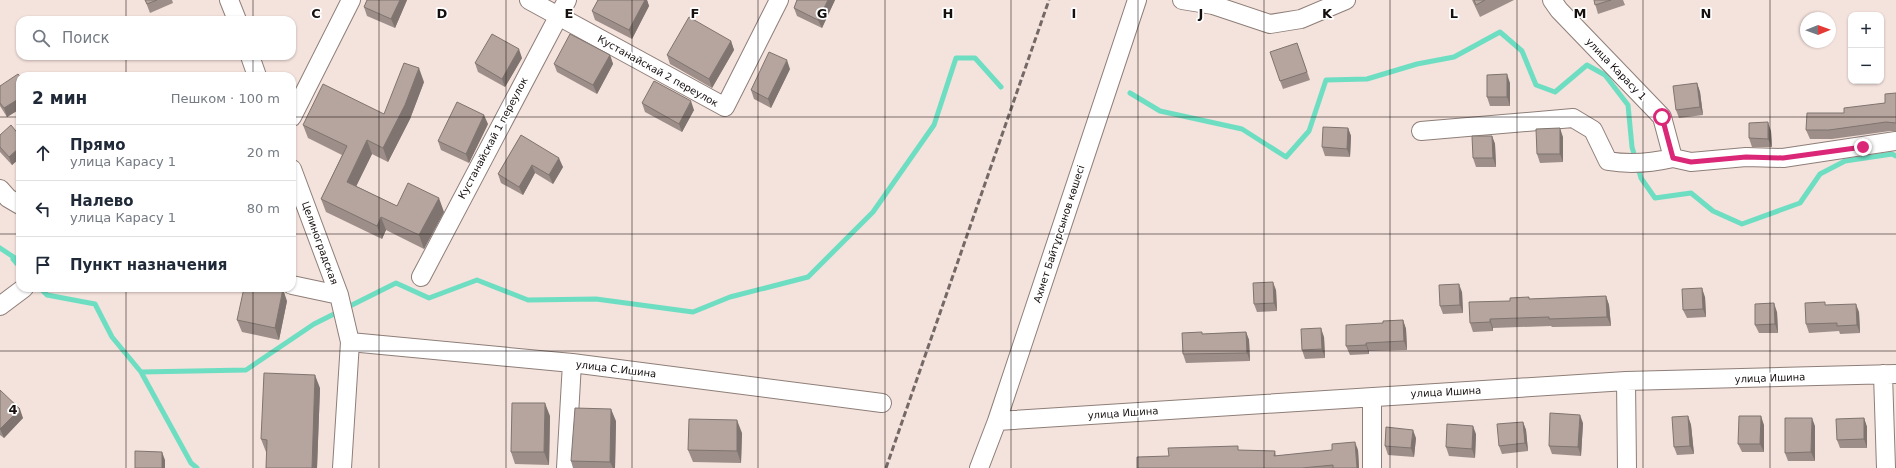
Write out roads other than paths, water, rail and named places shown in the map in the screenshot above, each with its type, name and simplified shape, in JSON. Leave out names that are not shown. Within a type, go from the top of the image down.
[{"type":"street","points":[[229,0],[235,16]]},
{"type":"street","points":[[296,109],[351,0]]},
{"type":"street","name":"Кустанайскай 2 переулок","points":[[529,0],[725,107],[779,0]]},
{"type":"street","name":"Кустанайскай 1 переулок","points":[[421,277],[567,0]]},
{"type":"street","name":"Ахмет Байтұрсынов көшесі","points":[[979,468],[997,421],[1137,0]]},
{"type":"street","points":[[1182,0],[1213,5],[1270,24],[1301,19],[1346,0]]},
{"type":"street","name":"улица Карасу 1","points":[[1552,0],[1559,10],[1662,117],[1673,158]]},
{"type":"street","points":[[252,60],[256,72]]},
{"type":"street","points":[[1421,131],[1573,118],[1593,130],[1608,161],[1623,164],[1649,163],[1673,158],[1691,162],[1746,157],[1783,158],[1896,141]]},
{"type":"street","name":"Целиноградская","points":[[296,180],[339,295],[350,342]]},
{"type":"street","points":[[0,189],[8,198],[16,203]]},
{"type":"street","points":[[296,286],[339,295]]},
{"type":"street","points":[[2,304],[18,292]]},
{"type":"street","points":[[342,468],[350,342]]},
{"type":"street","name":"улица С.Ишина","points":[[350,342],[572,363],[882,403]]},
{"type":"street","points":[[566,468],[572,363]]},
{"type":"street","points":[[1886,468],[1890,374]]},
{"type":"street","name":"улица Ишина","points":[[997,421],[1626,381],[1890,374]]},
{"type":"street","points":[[1626,381],[1627,468]]},
{"type":"street","points":[[1372,397],[1372,468]]},
{"type":"waterway","points":[[1130,93],[1160,111],[1242,129],[1286,157],[1309,131],[1326,80],[1367,79],[1417,64],[1454,57],[1500,32],[1522,51],[1536,85],[1555,92],[1587,65],[1605,75],[1628,105],[1632,147],[1641,178],[1655,198],[1691,193],[1713,211],[1742,224],[1800,203],[1820,174],[1845,161],[1892,154],[1896,156]]},
{"type":"waterway","points":[[44,292],[47,295],[95,304],[112,337],[141,372],[246,370],[314,324],[396,283],[429,298],[477,280],[528,300],[596,299],[693,312],[730,297],[808,277],[873,212],[934,125],[956,58],[975,58],[1001,87]]},
{"type":"waterway","points":[[0,248],[16,259]]},
{"type":"waterway","points":[[13,259],[16,262]]},
{"type":"waterway","points":[[141,372],[191,463],[197,468]]},
{"type":"railway","points":[[886,468],[1049,0]]}]
